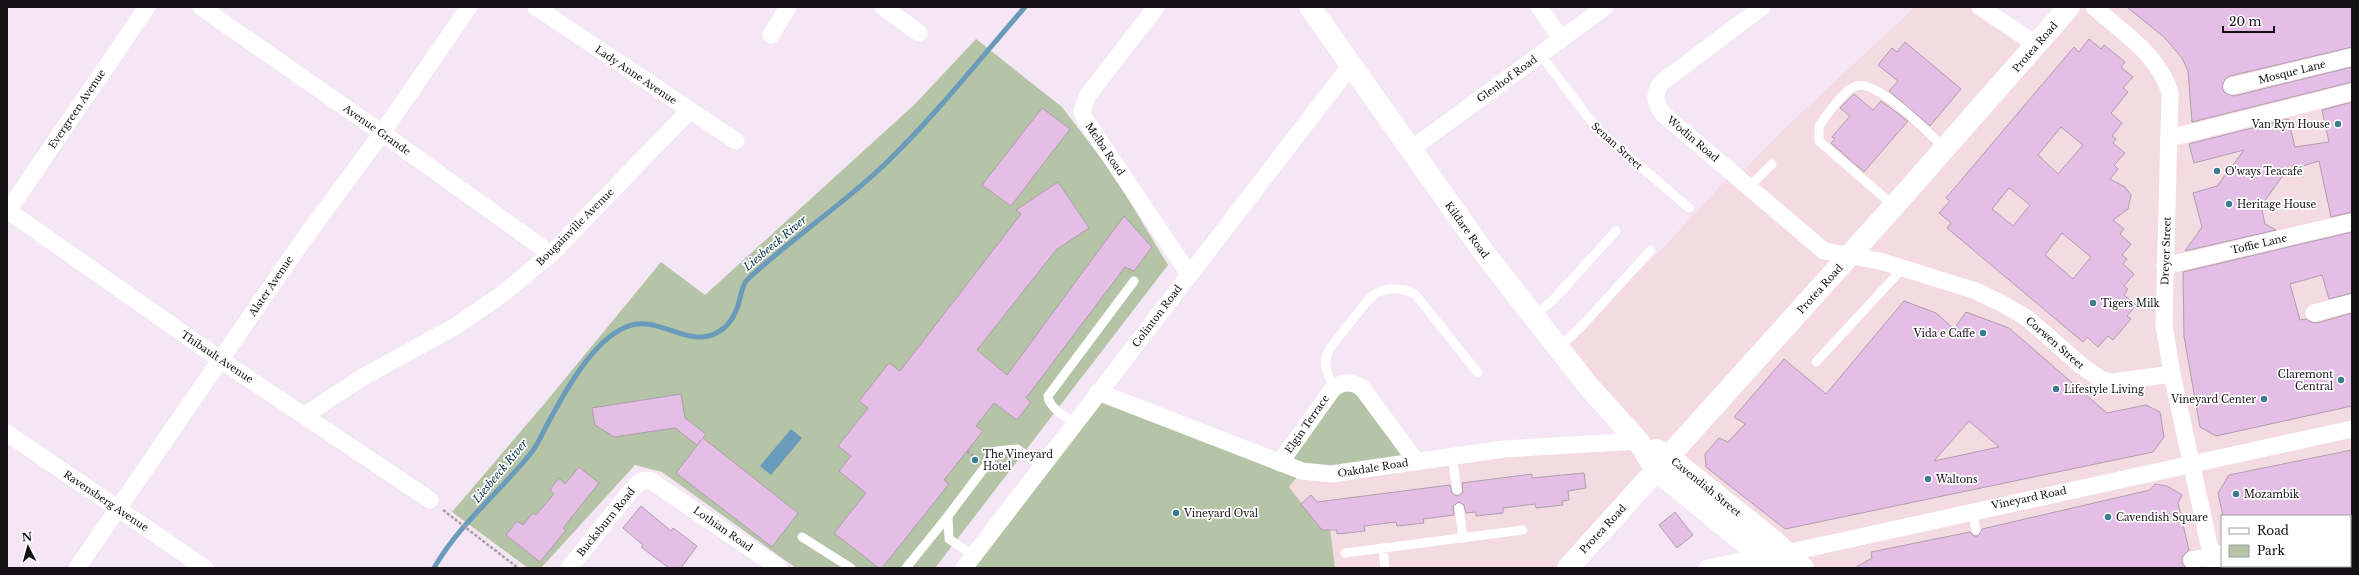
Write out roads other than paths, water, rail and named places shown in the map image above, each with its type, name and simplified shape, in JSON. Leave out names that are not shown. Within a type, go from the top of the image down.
[{"type":"street","name":"Evergreen Avenue","points":[[7,211],[147,7]]},
{"type":"street","name":"Avenue Grande","points":[[201,7],[382,133],[551,254]]},
{"type":"street","name":"Alster Avenue","points":[[77,568],[116,509],[301,243],[382,133],[469,7]]},
{"type":"street","name":"Lady Anne Avenue","points":[[536,7],[689,111],[736,141]]},
{"type":"street","points":[[771,35],[788,7]]},
{"type":"street","points":[[883,7],[919,33]]},
{"type":"street","name":"Melba Road","points":[[1156,7],[1088,95],[1082,110],[1085,119],[1189,274]]},
{"type":"street","name":"Kildare Road","points":[[1310,7],[1485,254],[1612,414],[1638,441]]},
{"type":"street","points":[[1539,7],[1561,39]]},
{"type":"street","name":"Glenhof Road","points":[[1410,150],[1604,7]]},
{"type":"street","name":"Wodin Road","points":[[1762,7],[1661,83],[1655,101],[1663,114],[1749,186],[1824,252],[1850,255]]},
{"type":"street","points":[[1980,7],[2037,45]]},
{"type":"street","name":"Protea Road","points":[[1568,568],[1945,149],[2069,7]]},
{"type":"street","name":"Dreyer Street","points":[[2094,7],[2147,54],[2167,80],[2170,93],[2164,325],[2172,374],[2191,464],[2216,559]]},
{"type":"street","name":"Mosque Lane","points":[[2232,86],[2352,57]]},
{"type":"street","name":"Colinton Road","points":[[968,562],[1351,65]]},
{"type":"street","points":[[2170,138],[2352,92]]},
{"type":"street","name":"Bougainville Avenue","points":[[305,415],[363,377],[456,326],[501,295],[551,254],[689,111]]},
{"type":"street","name":"Thibault Avenue","points":[[7,211],[221,360],[430,500]]},
{"type":"street","name":"Toffie Lane","points":[[2165,266],[2352,222]]},
{"type":"street","name":"Corwen Street","points":[[1850,255],[1904,268],[2001,302],[2027,318],[2086,370],[2102,380],[2112,382],[2172,374]]},
{"type":"street","points":[[2314,313],[2352,303]]},
{"type":"street","name":"Elgin Terrace","points":[[1280,463],[1335,387],[1340,384],[1350,383],[1362,388],[1416,461]]},
{"type":"street","name":"Oakdale Road","points":[[1098,392],[1302,471],[1331,474],[1540,445],[1638,441]]},
{"type":"street","name":"Vineyard Road","points":[[1707,568],[1775,559],[1972,511],[2352,429]]},
{"type":"street","name":"Ravensberg Avenue","points":[[7,433],[116,509],[205,568]]},
{"type":"street","name":"Cavendish Street","points":[[1638,441],[1775,559],[1803,568]]},
{"type":"street","name":"Bucksburn Road","points":[[569,568],[637,484],[650,480],[666,490]]},
{"type":"street","name":"Lothian Road","points":[[666,490],[779,568]]},
{"type":"street","points":[[2192,560],[2216,559]]},
{"type":"lane","name":"Senan Street","points":[[1540,54],[1597,129],[1690,208]]},
{"type":"lane","points":[[1894,206],[1819,141],[1819,126],[1842,97],[1857,85],[1865,85],[1875,89],[1910,117],[1945,149]]},
{"type":"lane","points":[[1749,186],[1772,164]]},
{"type":"lane","points":[[1534,316],[1567,286],[1616,231]]},
{"type":"lane","points":[[1559,348],[1580,328],[1651,250]]},
{"type":"lane","points":[[1816,362],[1904,268]]},
{"type":"lane","points":[[1074,423],[1054,408],[1049,401],[1048,396],[1134,281]]},
{"type":"lane","points":[[1335,387],[1325,368],[1325,357],[1330,348],[1373,294],[1387,290],[1408,290],[1415,294],[1478,373]]},
{"type":"lane","points":[[906,568],[948,516],[997,451],[1017,450],[1042,466]]},
{"type":"lane","points":[[1452,456],[1457,490]]},
{"type":"lane","points":[[1459,508],[1463,538]]},
{"type":"lane","points":[[1972,511],[1976,530]]},
{"type":"lane","points":[[948,516],[949,539],[968,562]]},
{"type":"lane","points":[[1346,553],[1523,530]]},
{"type":"lane","points":[[802,537],[851,568]]},
{"type":"lane","points":[[1383,548],[1385,568]]},
{"type":"water","points":[[791,429],[802,438],[771,475],[760,466]]},
{"type":"waterway","name":"Liesbeeck River","points":[[434,568],[455,537],[531,453],[571,383],[591,355],[602,344],[614,334],[626,327],[638,324],[651,325],[688,336],[700,337],[712,335],[724,328],[734,314],[743,288],[748,279],[764,264],[868,180],[884,165],[939,107],[1025,7]]},
{"type":"place","name":"Van Ryn House","points":[[2338,124]]},
{"type":"place","name":"O'ways Teacafé","points":[[2217,171]]},
{"type":"place","name":"Heritage House","points":[[2229,204]]},
{"type":"place","name":"Tigers Milk","points":[[2093,303]]},
{"type":"place","name":"Vida e Caffe","points":[[1983,333]]},
{"type":"place","name":"Claremont Central","points":[[2341,380]]},
{"type":"place","name":"Lifestyle Living","points":[[2056,389]]},
{"type":"place","name":"Vineyard Center","points":[[2264,399]]},
{"type":"place","name":"The Vineyard Hotel","points":[[975,460]]},
{"type":"place","name":"Waltons","points":[[1928,479]]},
{"type":"place","name":"Mozambik","points":[[2236,494]]},
{"type":"place","name":"Vineyard Oval","points":[[1176,513]]},
{"type":"place","name":"Cavendish Square","points":[[2108,517]]}]
